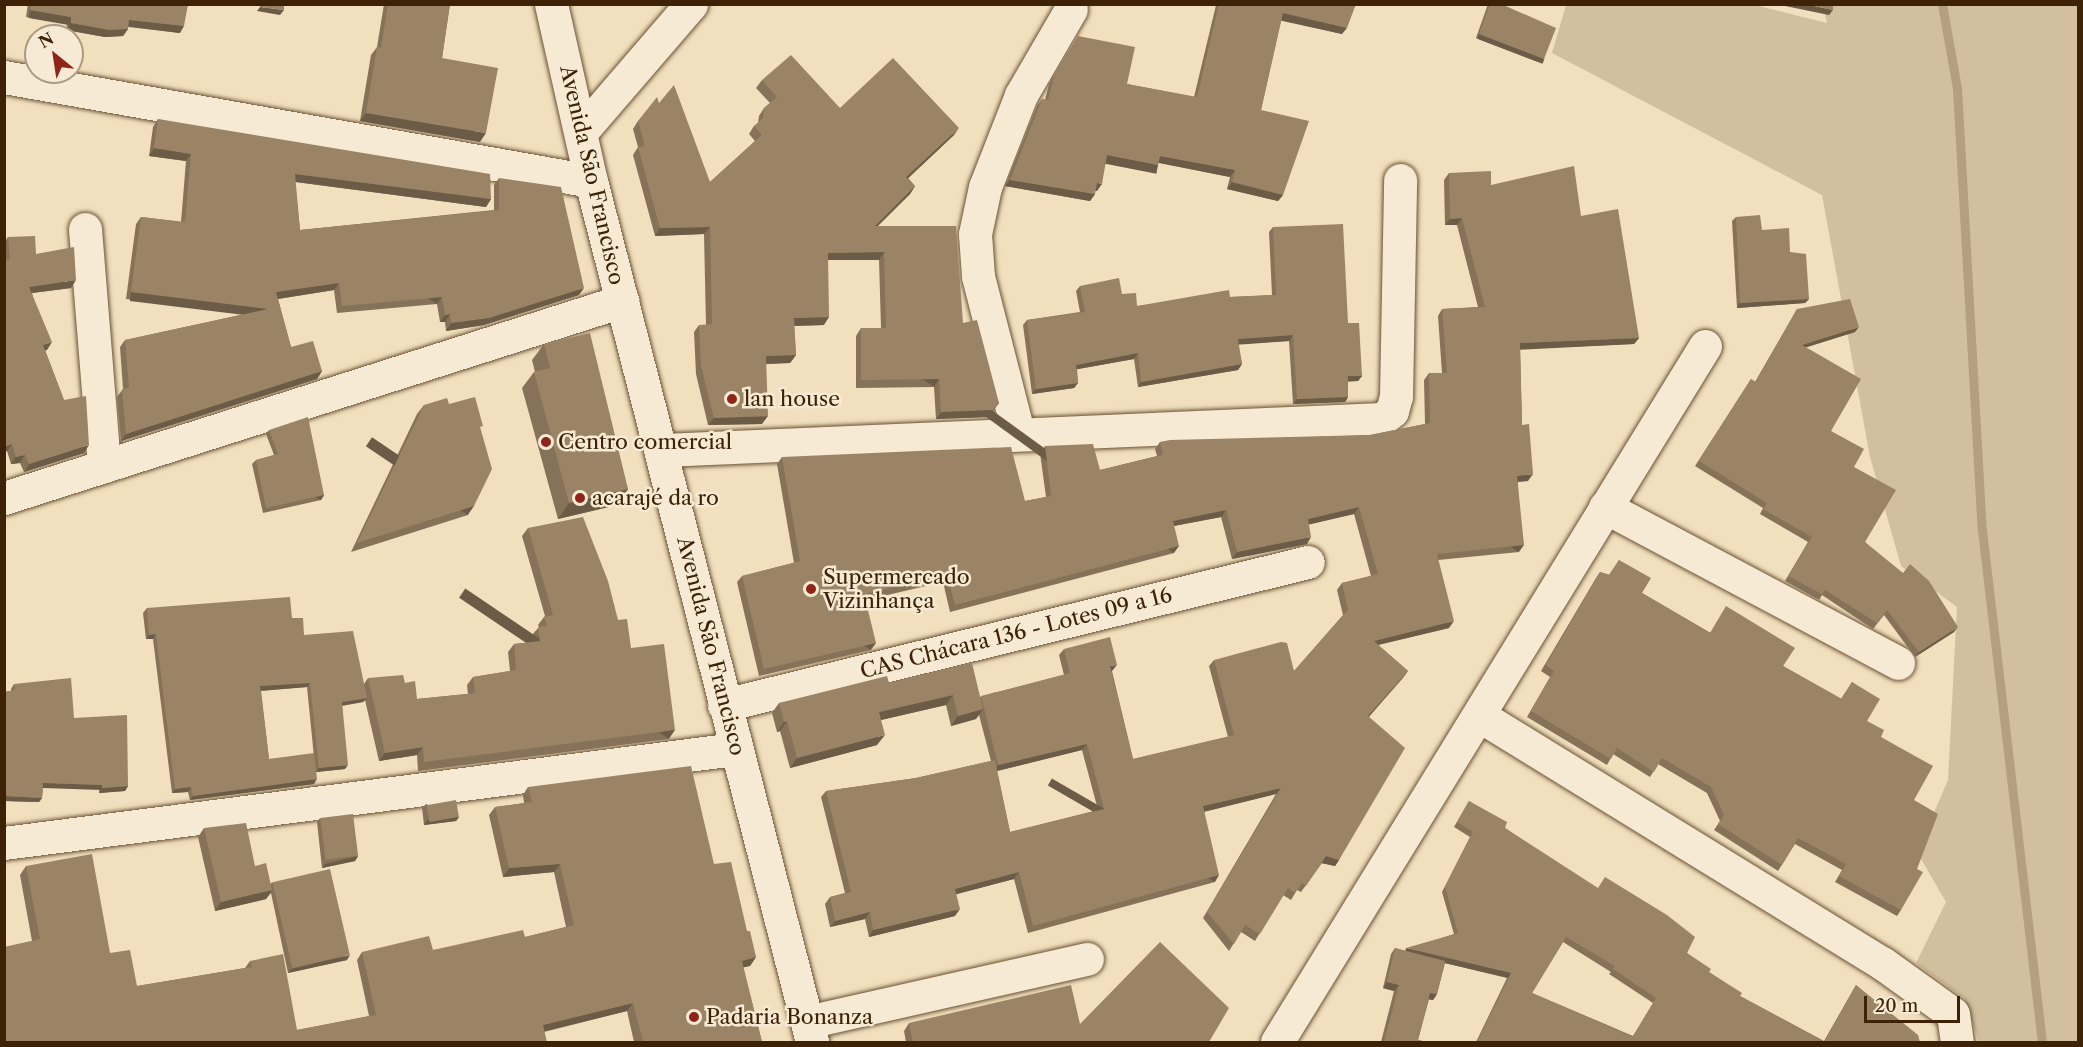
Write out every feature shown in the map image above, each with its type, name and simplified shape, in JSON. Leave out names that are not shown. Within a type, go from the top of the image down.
[{"type":"street","name":"Avenida São Francisco","points":[[551,4],[591,181],[663,450],[735,749],[810,1032]]},
{"type":"street","points":[[581,132],[691,4]]},
{"type":"street","points":[[1018,432],[978,276],[975,234],[985,187],[1021,95],[1071,9]]},
{"type":"street","points":[[4,77],[591,181]]},
{"type":"street","points":[[663,450],[1018,432],[1382,419],[1392,411],[1396,396],[1400,180]]},
{"type":"street","points":[[85,229],[104,466]]},
{"type":"street","points":[[4,498],[622,301]]},
{"type":"street","points":[[1277,1042],[1480,716],[1705,346]]},
{"type":"street","points":[[1605,507],[1898,663]]},
{"type":"street","name":"CAS Chácara 136 - Lotes 09 a 16","points":[[724,705],[1308,562]]},
{"type":"street","points":[[1480,716],[1882,963],[1953,1014],[1957,1042]]},
{"type":"street","points":[[4,843],[735,749]]},
{"type":"street","points":[[810,1032],[1087,959]]},
{"type":"shaded area","points":[[1566,5],[1755,5],[1827,23],[1823,5],[2078,5],[2078,1042],[1979,1042],[1965,999],[1916,963],[1946,902],[1917,852],[1948,780],[1957,607],[1901,566],[1870,457],[1822,195],[1552,53]]},
{"type":"building","points":[[31,4],[188,4],[184,26],[129,20],[128,29],[109,30],[71,23],[71,17],[30,10]]},
{"type":"building","points":[[260,4],[284,4],[284,10],[260,7]]},
{"type":"building","points":[[388,4],[450,4],[442,58],[498,68],[486,133],[366,113],[377,47],[381,48]]},
{"type":"building","points":[[1219,4],[1356,4],[1347,28],[1283,13],[1261,110],[1309,121],[1283,195],[1232,182],[1235,170],[1160,156],[1158,165],[1107,155],[1102,184],[1097,183],[1095,194],[1010,180],[1042,99],[1048,100],[1054,77],[1078,36],[1135,47],[1127,84],[1197,97]]},
{"type":"building","points":[[1490,4],[1501,4],[1556,28],[1544,59],[1479,34]]},
{"type":"building","points":[[1805,4],[1833,4],[1833,10]]},
{"type":"building","points":[[791,55],[840,108],[893,58],[959,128],[906,177],[915,186],[875,226],[956,226],[963,323],[977,320],[999,403],[993,410],[941,412],[939,379],[861,380],[861,328],[886,328],[884,252],[828,253],[829,317],[794,318],[796,355],[766,356],[768,416],[714,418],[701,366],[699,325],[712,324],[710,227],[660,228],[638,147],[645,146],[638,121],[657,97],[659,103],[674,85],[710,182],[762,135],[754,126],[763,118],[764,108],[777,97],[762,80]]},
{"type":"building","points":[[158,119],[490,174],[491,199],[295,174],[300,230],[499,210],[499,178],[561,187],[584,288],[489,318],[451,323],[450,314],[445,315],[442,297],[342,306],[339,283],[276,292],[291,347],[313,341],[322,371],[126,434],[122,389],[129,388],[125,340],[268,309],[131,292],[141,217],[185,222],[191,154],[154,148]]},
{"type":"building","points":[[1574,166],[1581,216],[1618,209],[1639,338],[1520,343],[1522,425],[1529,424],[1533,474],[1517,476],[1524,545],[1437,554],[1454,621],[1374,641],[1408,671],[1368,716],[1405,748],[1339,860],[1326,856],[1306,886],[1302,883],[1295,893],[1288,888],[1260,934],[1245,925],[1234,944],[1207,912],[1281,788],[1203,806],[1219,875],[1033,926],[1019,872],[955,889],[960,909],[873,930],[870,912],[835,921],[830,897],[851,892],[826,791],[916,778],[995,760],[1010,832],[1104,809],[1087,744],[998,765],[981,696],[1070,673],[1064,649],[1110,637],[1117,665],[1110,666],[1133,759],[1234,735],[1214,660],[1281,642],[1287,643],[1294,671],[1348,610],[1342,583],[1378,574],[1359,507],[1308,519],[1311,537],[1237,552],[1226,510],[1173,521],[1179,546],[955,605],[947,575],[864,594],[876,643],[764,669],[742,576],[800,561],[782,457],[1011,447],[1025,501],[1051,496],[1045,446],[1093,444],[1100,470],[1163,455],[1160,442],[1170,440],[1370,435],[1430,423],[1429,373],[1447,373],[1442,309],[1485,307],[1462,218],[1450,219],[1449,173],[1491,171],[1491,185]]},
{"type":"building","points":[[1760,215],[1762,230],[1789,228],[1790,252],[1806,254],[1809,299],[1740,303],[1736,217]]},
{"type":"building","points":[[1343,224],[1348,323],[1359,323],[1362,376],[1348,376],[1348,397],[1297,399],[1293,335],[1238,339],[1242,364],[1141,382],[1138,353],[1076,365],[1078,383],[1036,389],[1027,320],[1085,312],[1080,286],[1119,278],[1122,294],[1136,293],[1137,306],[1229,290],[1230,297],[1276,295],[1273,227]]},
{"type":"building","points":[[35,236],[36,254],[74,247],[76,280],[29,287],[52,342],[43,345],[64,400],[86,396],[89,445],[29,464],[25,455],[16,457],[12,444],[4,447],[4,260],[10,259],[8,237]]},
{"type":"building","points":[[1850,299],[1859,327],[1802,345],[1861,379],[1831,431],[1864,449],[1854,467],[1896,490],[1865,542],[1903,573],[1910,564],[1929,581],[1958,627],[1919,652],[1887,610],[1877,623],[1825,590],[1822,594],[1788,576],[1812,537],[1763,509],[1767,503],[1699,461],[1751,379],[1756,382],[1797,309]]},
{"type":"building","points":[[590,333],[628,489],[569,503],[534,372],[550,368],[544,344]]},
{"type":"building","points":[[475,397],[483,426],[480,427],[492,469],[474,506],[357,543],[424,405],[447,398],[449,404]]},
{"type":"building","points":[[308,417],[324,495],[266,508],[256,460],[278,454],[269,430]]},
{"type":"building","points":[[583,517],[608,581],[618,620],[627,619],[631,648],[664,644],[675,730],[424,762],[423,747],[385,753],[368,678],[403,675],[405,683],[415,681],[417,699],[475,693],[473,677],[516,670],[514,644],[540,641],[538,627],[547,626],[544,617],[553,615],[528,528]]},
{"type":"building","points":[[1619,560],[1651,578],[1642,593],[1710,633],[1726,606],[1795,648],[1783,666],[1842,699],[1852,682],[1880,699],[1867,721],[1884,730],[1881,737],[1933,766],[1914,800],[1938,814],[1917,869],[1923,872],[1901,910],[1839,876],[1846,864],[1798,838],[1782,865],[1718,824],[1724,815],[1711,787],[1662,758],[1654,772],[1617,748],[1611,759],[1531,711],[1554,671],[1546,665],[1600,572],[1610,575]]},
{"type":"building","points":[[290,597],[292,618],[303,618],[304,635],[353,631],[367,698],[342,702],[348,765],[319,768],[310,683],[260,686],[269,759],[314,753],[317,779],[193,796],[191,787],[175,789],[156,634],[149,635],[147,608]]},
{"type":"building","points":[[972,663],[983,709],[958,716],[953,695],[879,712],[885,735],[797,758],[787,721],[784,722],[779,703],[887,676],[889,683]]},
{"type":"building","points":[[71,678],[74,718],[127,715],[128,786],[103,788],[102,785],[43,783],[42,798],[4,796],[4,692],[15,690],[14,684]]},
{"type":"building","points":[[691,766],[714,864],[731,862],[747,931],[750,931],[756,957],[742,961],[762,1042],[643,1042],[633,1003],[543,1025],[547,1042],[4,1042],[4,947],[40,939],[26,866],[92,854],[110,953],[130,950],[137,986],[252,967],[250,961],[283,954],[297,1030],[376,1015],[362,952],[429,936],[433,950],[523,930],[525,937],[574,925],[560,864],[509,868],[495,807],[532,802],[528,787]]},
{"type":"building","points":[[456,800],[459,817],[429,822],[426,805]]},
{"type":"building","points":[[1469,801],[1507,822],[1505,828],[1598,888],[1605,877],[1667,915],[1695,937],[1687,953],[1711,969],[1709,972],[1742,993],[1740,996],[1824,1042],[1477,1042],[1511,973],[1406,948],[1458,933],[1445,887],[1473,832],[1457,822]],"holes":[[[1566,937],[1615,966],[1613,969],[1656,998],[1633,1037],[1532,993]]]},
{"type":"building","points":[[353,814],[358,856],[325,860],[320,818]]},
{"type":"building","points":[[246,823],[255,866],[266,863],[272,890],[221,902],[204,828]]},
{"type":"building","points":[[330,869],[350,955],[292,968],[273,882]]},
{"type":"building","points":[[1160,942],[1229,1008],[1209,1042],[913,1042],[909,1023],[1071,985],[1080,1024]]},
{"type":"building","points":[[1395,948],[1445,961],[1437,994],[1430,993],[1418,1040],[1427,1042],[1384,1042],[1399,985],[1387,982]]},
{"type":"building","points":[[1856,985],[1918,1035],[1920,1042],[1824,1042]]},
{"type":"waterway","points":[[1942,4],[1957,88],[1982,530],[2042,1042]]},
{"type":"place","name":"lan house","points":[[732,399]]},
{"type":"place","name":"Centro comercial","points":[[546,442]]},
{"type":"place","name":"acarajé da ro","points":[[580,498]]},
{"type":"place","name":"Supermercado Vizinhança","points":[[811,589]]},
{"type":"place","name":"Padaria Bonanza","points":[[694,1017]]}]
